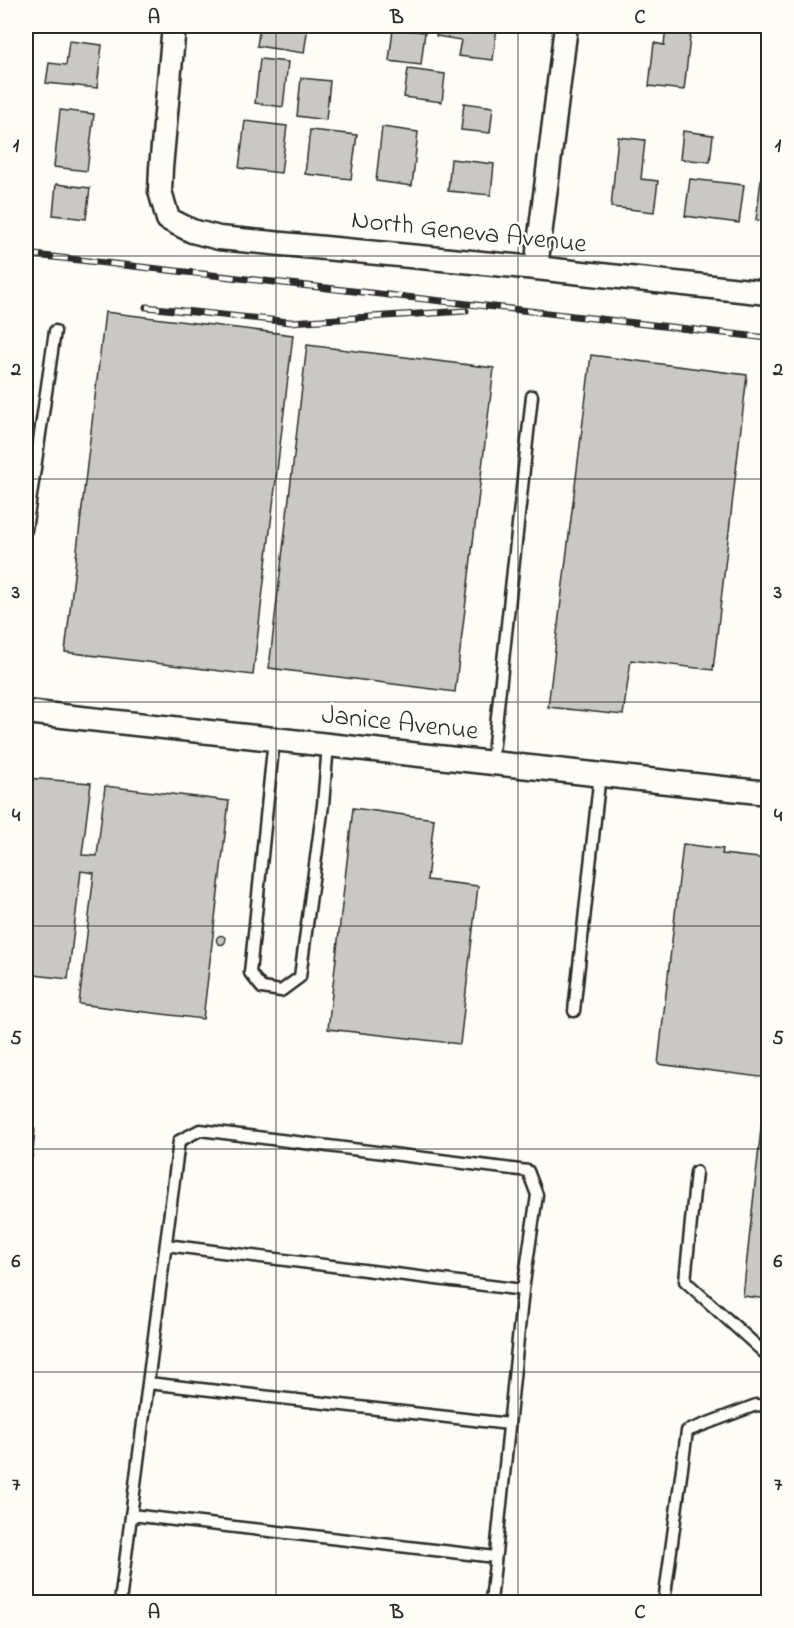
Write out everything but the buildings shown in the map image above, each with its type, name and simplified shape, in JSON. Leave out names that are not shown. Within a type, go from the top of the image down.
[{"type":"street","name":"North Geneva Avenue","points":[[174,26],[160,191],[168,219],[192,231],[219,238],[768,293]]},
{"type":"street","points":[[536,268],[566,26]]},
{"type":"street","name":"Janice Avenue","points":[[26,712],[768,793]]},
{"type":"lane","points":[[26,530],[55,331]]},
{"type":"lane","points":[[492,762],[532,396]]},
{"type":"lane","points":[[274,739],[250,973],[262,988],[281,991],[300,977],[323,805],[328,745]]},
{"type":"lane","points":[[574,1011],[600,774]]},
{"type":"lane","points":[[26,1130],[28,1131],[26,1154]]},
{"type":"lane","points":[[120,1602],[179,1141],[200,1130],[528,1171],[537,1195],[523,1290],[491,1602]]},
{"type":"lane","points":[[696,1172],[685,1281],[768,1356]]},
{"type":"lane","points":[[166,1245],[523,1290]]},
{"type":"lane","points":[[148,1383],[509,1424]]},
{"type":"lane","points":[[664,1602],[687,1431],[756,1404],[768,1406]]},
{"type":"lane","points":[[131,1515],[495,1557]]},
{"type":"railway","points":[[26,254],[768,338]]},
{"type":"railway","points":[[146,307],[290,322],[466,311]]}]
